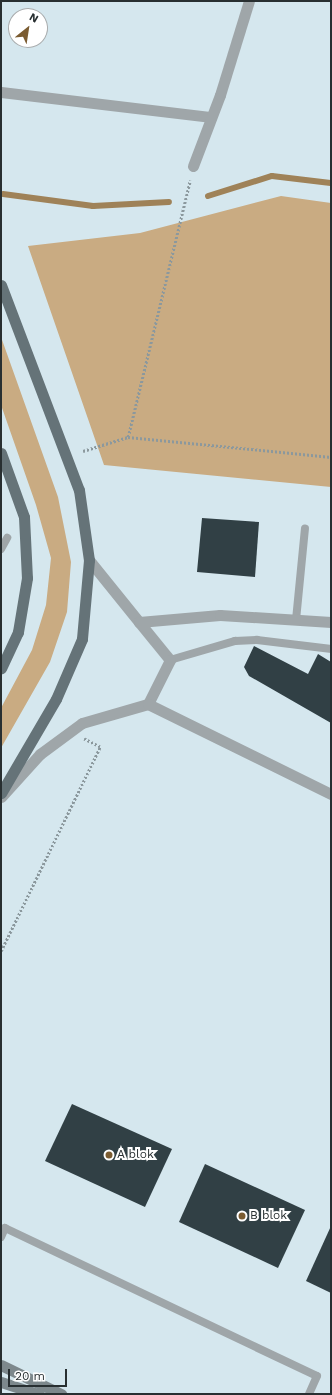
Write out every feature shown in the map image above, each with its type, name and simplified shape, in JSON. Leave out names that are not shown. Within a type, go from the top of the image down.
[{"type":"main road","points":[[1,285],[79,490],[89,560],[82,639],[56,699],[1,793]]},
{"type":"main road","points":[[1,453],[24,517],[27,578],[18,632],[1,668]]},
{"type":"main road","points":[[1,1365],[61,1394]]},
{"type":"main road","points":[[1,1382],[39,1394]]},
{"type":"street","points":[[193,166],[210,117],[220,95],[249,1]]},
{"type":"street","points":[[1,92],[210,117]]},
{"type":"street","points":[[89,560],[170,660],[148,704]]},
{"type":"street","points":[[140,622],[220,615],[331,622]]},
{"type":"street","points":[[1,798],[40,754],[82,722],[148,704],[331,794]]},
{"type":"lane","points":[[296,620],[305,528]]},
{"type":"lane","points":[[1,549],[7,538]]},
{"type":"lane","points":[[170,660],[235,641],[257,640],[331,649]]},
{"type":"lane","points":[[1,1237],[5,1228],[317,1376],[309,1394]]},
{"type":"path","points":[[128,437],[193,166]]},
{"type":"path","points":[[83,451],[128,437],[331,457]]},
{"type":"path","points":[[1,951],[100,747],[82,738]]},
{"type":"shaded area","points":[[281,196],[331,203],[331,487],[104,465],[28,246],[140,233]]},
{"type":"shaded area","points":[[1,337],[58,497],[71,562],[67,612],[50,662],[1,748],[1,708],[32,650],[46,605],[51,558],[36,505],[1,405]]},
{"type":"building","points":[[202,518],[259,522],[255,577],[197,572]]},
{"type":"building","points":[[254,646],[308,674],[318,654],[331,662],[331,723],[249,676],[244,667]]},
{"type":"building","name":"A blok","points":[[72,1104],[172,1149],[145,1207],[45,1161]]},
{"type":"building","name":"B blok","points":[[205,1164],[305,1210],[278,1268],[179,1222]]},
{"type":"building","points":[[331,1226],[331,1293],[306,1281]]},
{"type":"waterway","points":[[208,196],[272,176],[331,183]]},
{"type":"waterway","points":[[3,194],[93,206],[169,202]]},
{"type":"place","name":"A blok","points":[[109,1155]]},
{"type":"place","name":"B blok","points":[[242,1216]]}]
